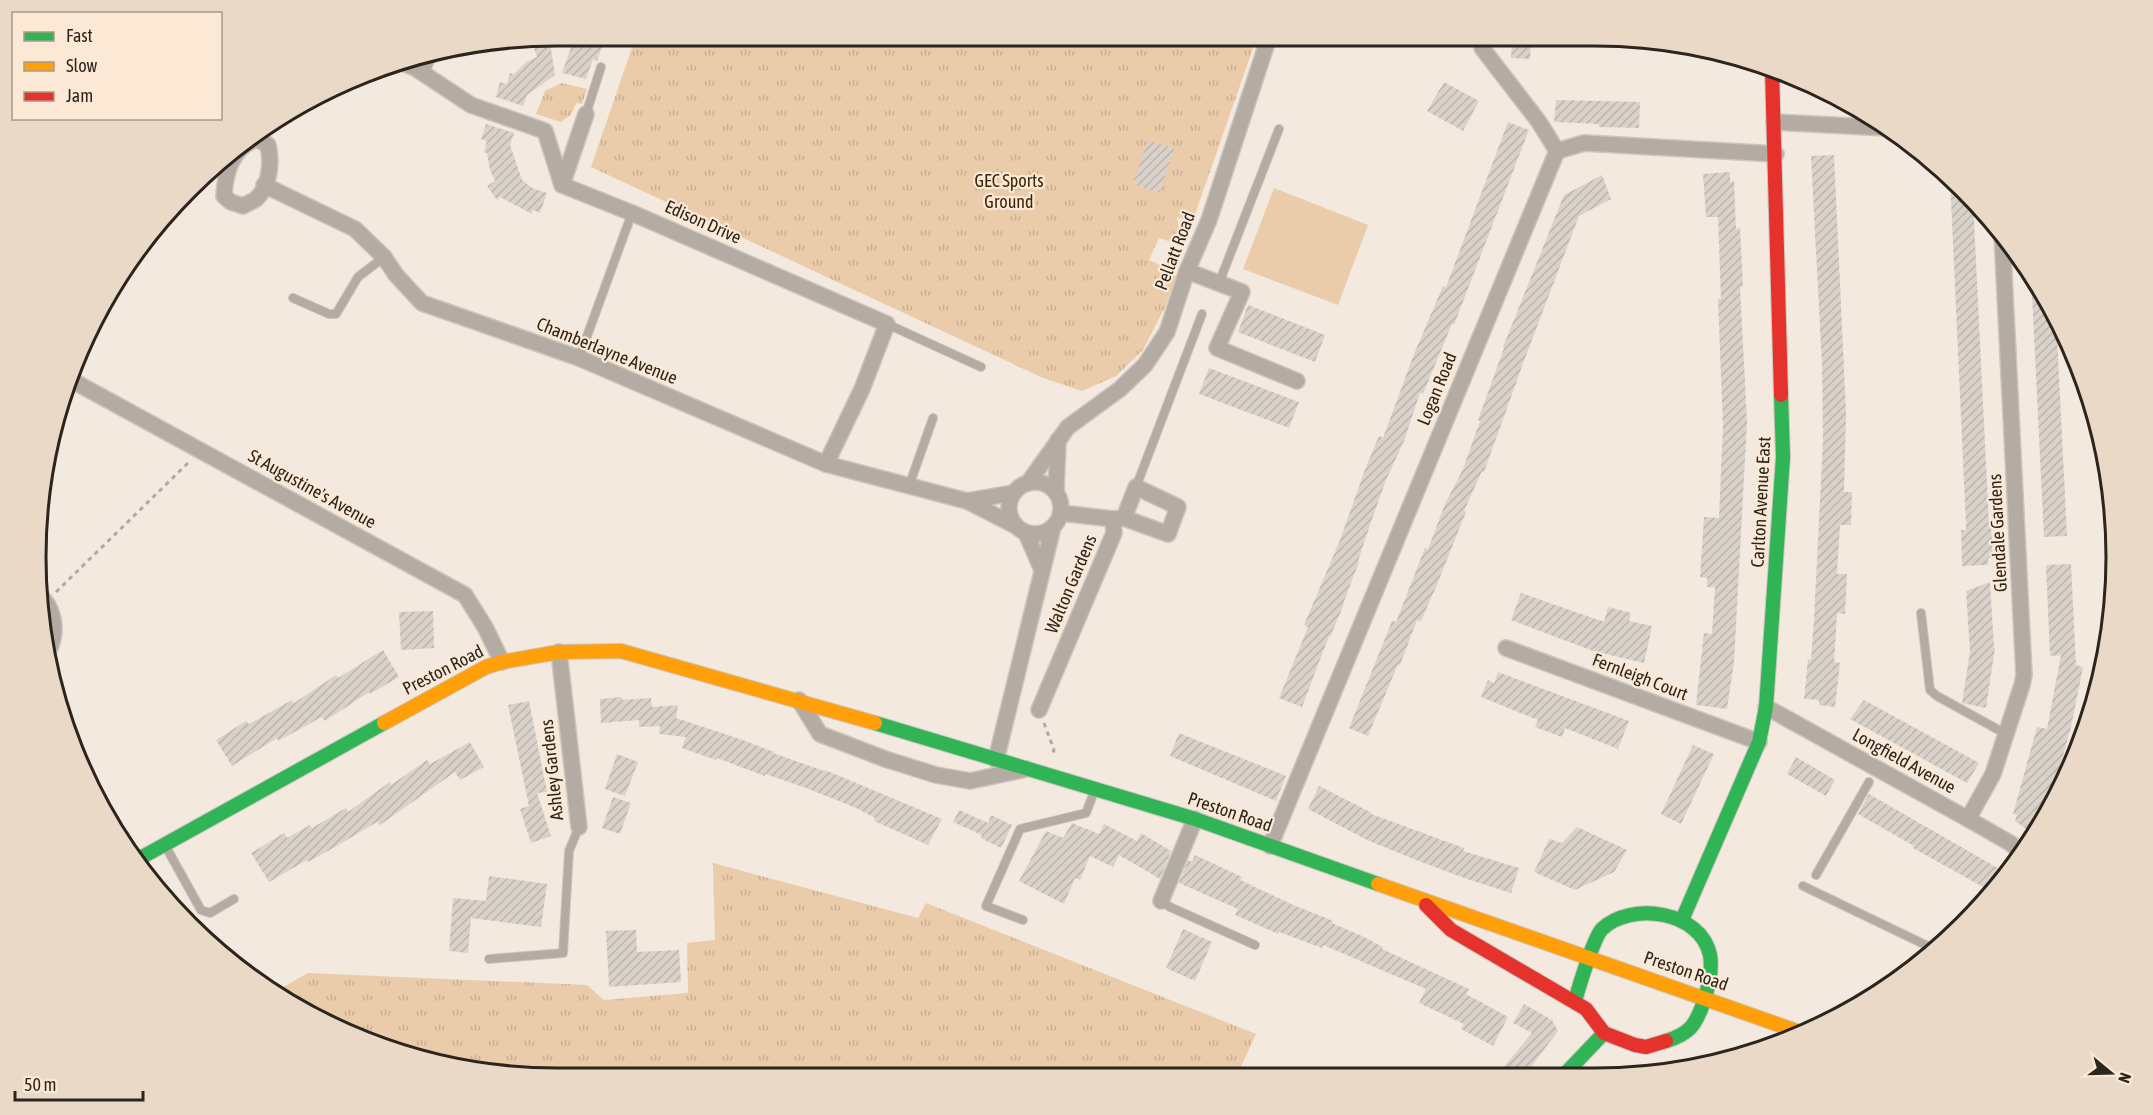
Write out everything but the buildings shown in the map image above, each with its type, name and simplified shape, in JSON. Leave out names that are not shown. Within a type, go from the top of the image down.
[{"type":"street","name":"Pellatt Road","points":[[1013,494],[1028,483],[1068,427],[1120,389],[1145,365],[1167,332],[1187,272],[1209,220],[1266,46]]},
{"type":"street","points":[[1482,48],[1539,122],[1557,151],[1584,142],[1776,154]]},
{"type":"street","points":[[414,68],[471,105],[545,131],[562,185]]},
{"type":"street","name":"Carlton Avenue East","points":[[1682,920],[1760,742],[1767,707],[1784,457],[1772,78]]},
{"type":"street","points":[[562,185],[586,114]]},
{"type":"street","points":[[1774,122],[1870,127]]},
{"type":"street","name":"Logan Road","points":[[1270,846],[1557,151]]},
{"type":"street","name":"Chamberlayne Avenue","points":[[264,184],[355,229],[384,257],[396,275],[422,303],[579,358],[826,464],[966,501],[1021,529]]},
{"type":"street","name":"Edison Drive","points":[[562,185],[887,324]]},
{"type":"street","name":"Glendale Gardens","points":[[1968,819],[1993,774],[2024,675],[2003,249]]},
{"type":"street","points":[[1187,272],[1242,292],[1217,348],[1297,381]]},
{"type":"street","points":[[826,464],[862,388],[887,324]]},
{"type":"street","name":"St Augustine's Avenue","points":[[77,383],[465,595],[485,627],[502,662]]},
{"type":"street","points":[[996,760],[1053,527],[1061,513],[1061,501],[1056,491],[1058,440]]},
{"type":"street","points":[[1028,483],[1044,483],[1056,491]]},
{"type":"street","points":[[1136,487],[1178,507],[1168,534],[1118,518],[1136,487]]},
{"type":"street","points":[[1013,494],[1009,508],[1042,570]]},
{"type":"street","name":"Chamberlayne Avenue","points":[[966,501],[1013,494]]},
{"type":"street","name":"Walton Gardens","points":[[1039,710],[1114,533],[1118,518],[1061,513]]},
{"type":"street","points":[[1021,529],[1040,534],[1053,527]]},
{"type":"street","points":[[50,609],[55,629],[53,637]]},
{"type":"street","name":"Fernleigh Court","points":[[1506,648],[1760,742]]},
{"type":"street","name":"Preston Road","points":[[143,856],[486,668],[502,662],[559,652],[621,651],[800,700],[1195,819],[1792,1029]]},
{"type":"street","name":"Ashley Gardens","points":[[559,652],[579,827]]},
{"type":"street","name":"Preston Road","points":[[800,700],[820,734],[885,759],[936,775],[970,781],[1026,769]]},
{"type":"street","name":"Longfield Avenue","points":[[1767,707],[2016,848]]},
{"type":"street","points":[[1161,901],[1195,819]]},
{"type":"street","name":"Preston Road","points":[[1419,899],[1451,930],[1575,1002]]},
{"type":"street","points":[[1642,913],[1682,920],[1693,927],[1710,954],[1711,978],[1698,1018],[1691,1029],[1680,1037],[1646,1047],[1613,1038],[1604,1033],[1586,1009],[1575,1002],[1589,959],[1601,930],[1616,920],[1642,913]]},
{"type":"street","points":[[1571,1068],[1604,1033]]},
{"type":"lane","points":[[425,75],[429,63]]},
{"type":"lane","points":[[586,114],[601,67]]},
{"type":"lane","points":[[1219,283],[1279,129]]},
{"type":"lane","points":[[579,358],[632,213]]},
{"type":"lane","points":[[293,298],[336,315],[358,277],[384,257]]},
{"type":"lane","points":[[1136,487],[1202,314]]},
{"type":"lane","points":[[887,324],[981,367]]},
{"type":"lane","points":[[909,486],[933,418]]},
{"type":"lane","points":[[1921,613],[1930,690],[1936,696],[2006,734]]},
{"type":"lane","points":[[1816,875],[1869,782]]},
{"type":"lane","points":[[1023,920],[986,906],[1020,829],[1086,813],[1095,789]]},
{"type":"lane","name":"Ashley Gardens","points":[[489,959],[563,953],[569,851],[579,827]]},
{"type":"lane","points":[[165,845],[201,910],[210,913],[234,899]]},
{"type":"lane","points":[[1803,886],[1927,946]]},
{"type":"lane","points":[[1161,901],[1255,945]]},
{"type":"path","points":[[48,591],[200,451]]},
{"type":"path","points":[[1039,710],[1054,750],[1045,774]]},
{"type":"green space","name":"GEC Sports Ground","points":[[633,46],[1254,46],[1192,223],[1177,217],[1179,230],[1177,244],[1159,238],[1149,260],[1173,271],[1176,277],[1165,307],[1143,350],[1116,376],[1082,391],[1043,378],[591,167]]},
{"type":"green space","points":[[561,83],[587,89],[582,104],[576,103],[571,115],[561,122],[536,114],[545,91]]},
{"type":"green space","points":[[1274,188],[1368,225],[1338,305],[1243,269]]},
{"type":"green space","points":[[713,863],[918,918],[926,903],[1256,1034],[1240,1068],[524,1067],[458,1059],[393,1041],[331,1016],[282,987],[308,973],[587,985],[604,1000],[688,993],[687,943],[715,940]]},
{"type":"traffic: fast","points":[[1682,920],[1759,742],[1766,707],[1783,457],[1781,395]]},
{"type":"traffic: fast","points":[[143,856],[384,723]]},
{"type":"traffic: fast","points":[[875,723],[1195,819],[1378,884]]},
{"type":"traffic: fast","points":[[1575,1002],[1591,952],[1602,929],[1615,920],[1647,913],[1680,920],[1693,928],[1704,940],[1710,955],[1710,974],[1703,1004],[1694,1024],[1686,1032],[1666,1041]]},
{"type":"traffic: fast","points":[[1571,1068],[1604,1033]]},
{"type":"traffic: slow","points":[[384,723],[486,667],[502,662],[559,652],[621,651],[875,723]]},
{"type":"traffic: slow","points":[[1378,884],[1792,1029]]},
{"type":"traffic: jam","points":[[1772,78],[1781,395]]},
{"type":"traffic: jam","points":[[1426,905],[1451,930],[1586,1009],[1604,1033],[1646,1047],[1666,1041]]}]
